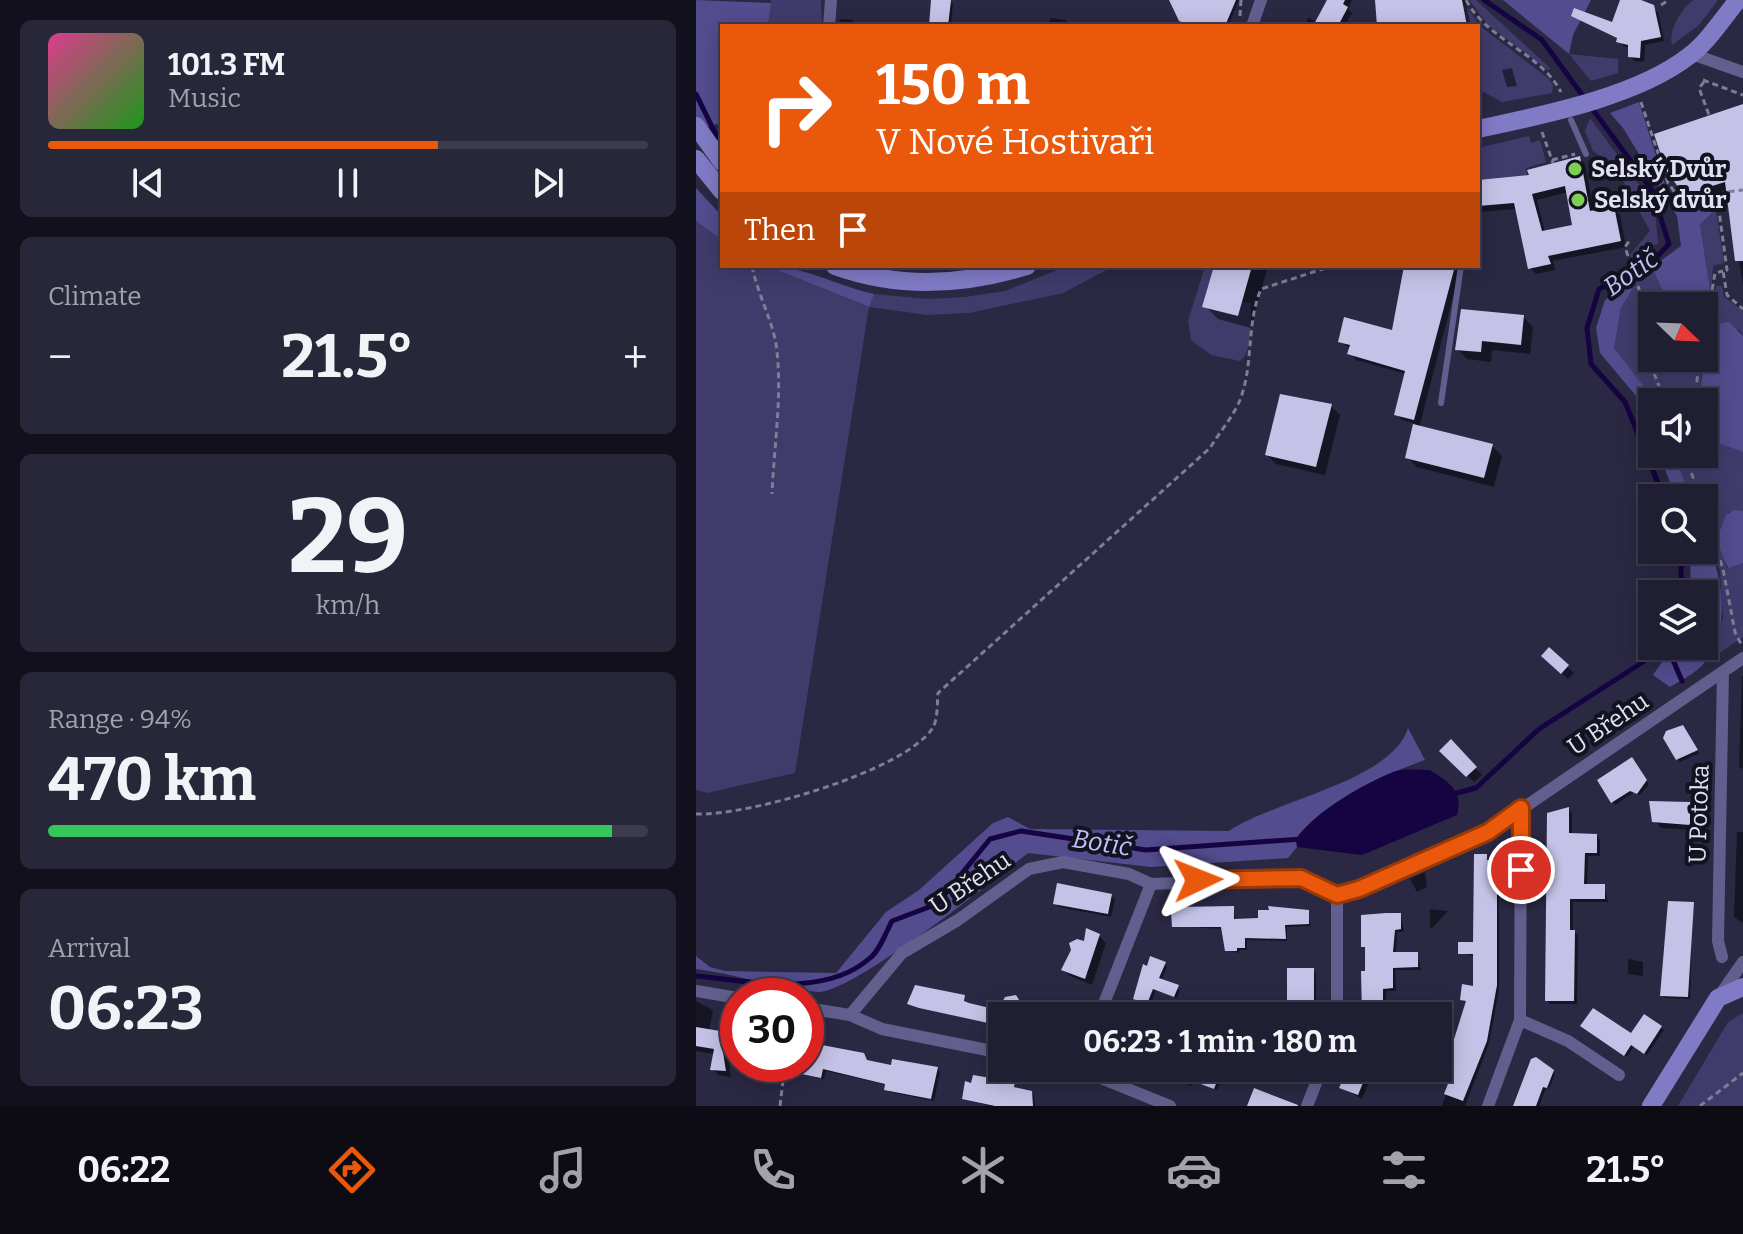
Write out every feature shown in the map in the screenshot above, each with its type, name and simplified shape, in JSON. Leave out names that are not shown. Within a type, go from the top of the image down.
[{"type":"main road","points":[[1480,129],[1574,112],[1607,95],[1643,83],[1692,54],[1738,0]]},
{"type":"main road","points":[[696,126],[720,159]]},
{"type":"main road","points":[[696,159],[720,189]]},
{"type":"main road","points":[[849,268],[948,283],[1018,268]]},
{"type":"main road","points":[[1651,1106],[1718,998],[1743,987]]},
{"type":"street","points":[[829,24],[831,0]]},
{"type":"street","points":[[1253,24],[1261,0]]},
{"type":"street","points":[[1692,54],[1743,72]]},
{"type":"street","name":"U Břehu","points":[[850,1015],[902,953],[958,920],[1029,869],[1063,862],[1129,874],[1151,884],[1301,878],[1337,895],[1359,889],[1488,832],[1743,658]]},
{"type":"street","name":"U Potoka","points":[[1722,957],[1718,941],[1723,672]]},
{"type":"street","points":[[1488,1106],[1520,1020],[1521,808]]},
{"type":"street","points":[[1105,1002],[1151,884]]},
{"type":"street","points":[[1337,895],[1337,1002]]},
{"type":"street","points":[[1718,998],[1743,962]]},
{"type":"street","points":[[696,991],[720,995]]},
{"type":"street","points":[[824,1011],[850,1015],[882,1029],[988,1050]]},
{"type":"street","points":[[1520,1020],[1568,1041],[1619,1075]]},
{"type":"street","points":[[1112,1082],[1170,1106]]},
{"type":"street","points":[[1307,1106],[1316,1082]]},
{"type":"lane","points":[[1574,112],[1586,153]]},
{"type":"lane","points":[[1441,403],[1461,268]]},
{"type":"path","points":[[1239,24],[1241,0]]},
{"type":"path","points":[[1466,0],[1481,22],[1551,77],[1561,92]]},
{"type":"path","points":[[1661,5],[1669,0]]},
{"type":"path","points":[[1709,115],[1699,88],[1704,81],[1743,95]]},
{"type":"path","points":[[1640,98],[1668,183],[1685,206],[1743,190]]},
{"type":"path","points":[[1541,129],[1552,161],[1586,153]]},
{"type":"path","points":[[1712,292],[1715,273],[1727,270],[1717,196]]},
{"type":"path","points":[[1628,256],[1625,247],[1630,240]]},
{"type":"path","points":[[753,268],[777,354],[779,381],[772,494]]},
{"type":"path","points":[[696,814],[742,810],[805,794],[876,766],[919,744],[935,727],[938,693],[1210,448],[1240,400],[1251,347],[1254,306],[1261,289],[1326,268]]},
{"type":"path","points":[[1723,271],[1727,295],[1743,309]]},
{"type":"path","points":[[1638,286],[1646,314],[1647,355],[1660,388]]},
{"type":"path","points":[[1718,554],[1742,644]]},
{"type":"path","points":[[1700,1106],[1743,1073]]},
{"type":"path","points":[[780,1106],[783,1082]]},
{"type":"shaded area","points":[[696,0],[771,3],[768,24],[720,24],[720,123],[701,128],[696,119]]},
{"type":"shaded area","points":[[771,0],[821,0],[822,24],[768,24]]},
{"type":"shaded area","points":[[1462,0],[1479,24],[1467,24]]},
{"type":"shaded area","points":[[1469,0],[1476,0],[1551,69],[1548,70],[1488,25]]},
{"type":"shaded area","points":[[1503,0],[1591,0],[1573,35],[1569,54]]},
{"type":"shaded area","points":[[1693,0],[1718,0],[1699,25],[1672,45],[1676,21]]},
{"type":"shaded area","points":[[1480,26],[1553,85],[1552,93],[1502,102],[1480,90]]},
{"type":"shaded area","points":[[1569,54],[1618,59],[1618,73],[1591,81]]},
{"type":"shaded area","points":[[1639,102],[1665,184],[1688,212],[1715,201],[1716,210],[1700,224],[1710,292],[1663,292],[1652,267],[1681,246],[1677,216],[1623,128],[1610,113]]},
{"type":"shaded area","points":[[1590,118],[1644,191],[1655,211],[1658,243],[1631,259],[1630,255],[1650,231],[1615,166],[1593,151],[1585,131]]},
{"type":"shaded area","points":[[1529,136],[1531,143],[1540,140],[1546,162],[1526,168],[1527,175],[1480,180],[1480,148]]},
{"type":"shaded area","points":[[696,188],[720,214],[720,239],[696,221]]},
{"type":"shaded area","points":[[1716,210],[1724,263],[1713,266],[1710,292],[1700,224]]},
{"type":"shaded area","points":[[696,221],[720,239],[720,268],[772,268],[868,307],[874,294],[928,299],[965,297],[1005,291],[1062,268],[1110,268],[1063,293],[969,313],[927,315],[869,307],[795,773],[707,793],[696,790]]},
{"type":"shaded area","points":[[1652,267],[1663,292],[1638,292],[1638,372],[1702,372],[1700,388],[1644,388],[1614,348],[1621,308],[1632,290],[1630,282]]},
{"type":"shaded area","points":[[772,268],[794,269],[874,294],[869,307]]},
{"type":"shaded area","points":[[1204,268],[1213,268],[1203,307],[1238,316],[1242,302],[1251,303],[1249,342],[1244,356],[1240,361],[1211,355],[1191,340],[1188,321]]},
{"type":"shaded area","points":[[1630,282],[1632,290],[1621,308],[1614,348],[1645,388],[1638,388],[1638,400],[1600,353],[1596,328],[1605,300]]},
{"type":"shaded area","points":[[1716,286],[1722,286],[1724,297],[1743,311],[1743,336],[1740,330],[1718,334]]},
{"type":"shaded area","points":[[1729,322],[1743,336],[1743,452],[1718,443],[1718,388],[1700,388],[1703,372],[1718,372],[1718,324]]},
{"type":"shaded area","points":[[1718,443],[1743,452],[1743,511],[1729,512],[1718,533],[1718,484],[1686,484],[1679,468],[1718,468]]},
{"type":"shaded area","points":[[1664,468],[1679,468],[1686,484],[1671,484]]},
{"type":"shaded area","points":[[1734,510],[1743,511],[1743,563],[1728,568],[1718,545],[1718,535],[1726,515]]},
{"type":"shaded area","points":[[1718,533],[1727,568],[1743,563],[1743,637],[1718,654],[1718,630],[1723,618]]},
{"type":"shaded area","points":[[1690,564],[1715,564],[1719,580],[1722,614],[1718,633],[1718,580],[1691,580]]},
{"type":"shaded area","points":[[1663,660],[1706,660],[1689,676],[1670,687],[1653,675]]},
{"type":"shaded area","points":[[1408,728],[1425,760],[1355,791],[1321,813],[1296,839],[1297,847],[1288,858],[1151,867],[1028,853],[924,933],[835,988],[824,991],[824,978],[743,978],[696,969],[696,956],[710,967],[725,971],[836,973],[886,912],[919,890],[993,823],[1008,817],[1030,829],[1229,831],[1356,776],[1380,762],[1398,746]]},
{"type":"shaded area","points":[[1430,770],[1456,793],[1459,806],[1457,815],[1362,855],[1297,847],[1296,839],[1304,829],[1354,792],[1397,771]]},
{"type":"shaded area","points":[[1743,1013],[1743,1106],[1678,1106],[1728,1022]]},
{"type":"building","points":[[931,0],[951,0],[948,24],[929,24]]},
{"type":"building","points":[[1169,0],[1236,0],[1226,24],[1186,24],[1179,21]]},
{"type":"building","points":[[1327,0],[1345,0],[1343,4],[1348,7],[1339,24],[1314,24]]},
{"type":"building","points":[[1375,0],[1462,0],[1467,24],[1377,24]]},
{"type":"building","points":[[1620,0],[1641,0],[1654,5],[1661,37],[1641,41],[1640,58],[1628,57],[1628,45],[1616,42],[1617,38],[1571,16],[1574,8],[1612,22]]},
{"type":"building","points":[[1743,104],[1743,261],[1735,261],[1725,182],[1709,187],[1688,201],[1666,170],[1654,134]]},
{"type":"building","points":[[1580,156],[1590,211],[1614,206],[1621,241],[1548,256],[1551,264],[1528,269],[1514,203],[1480,206],[1480,180],[1529,175],[1527,170]],"holes":[[[1565,186],[1572,225],[1542,231],[1532,194]]]},
{"type":"building","points":[[1213,268],[1251,268],[1238,316],[1202,307]]},
{"type":"building","points":[[1404,268],[1454,268],[1414,420],[1394,415],[1405,371],[1347,354],[1350,345],[1338,342],[1344,317],[1392,330]]},
{"type":"building","points":[[1461,309],[1524,315],[1521,345],[1482,341],[1481,352],[1455,350]]},
{"type":"building","points":[[1280,394],[1332,404],[1316,467],[1265,455]]},
{"type":"building","points":[[1413,424],[1493,444],[1484,478],[1405,458]]},
{"type":"building","points":[[1549,647],[1569,665],[1561,674],[1541,656]]},
{"type":"building","points":[[1683,725],[1698,750],[1676,760],[1663,738],[1666,731]]},
{"type":"building","points":[[1451,739],[1477,767],[1466,777],[1439,751]]},
{"type":"building","points":[[1632,757],[1647,780],[1637,794],[1630,791],[1611,803],[1597,780]]},
{"type":"building","points":[[1649,801],[1690,802],[1690,825],[1652,822]]},
{"type":"building","points":[[1569,807],[1569,833],[1597,834],[1597,853],[1585,853],[1584,884],[1605,884],[1605,899],[1570,899],[1570,930],[1575,930],[1574,1001],[1545,1001],[1547,813]]},
{"type":"building","points":[[1474,854],[1487,854],[1487,860],[1497,861],[1497,985],[1487,1041],[1463,1101],[1444,1094],[1449,1082],[1452,1082],[1452,1046],[1466,1001],[1460,1000],[1462,984],[1473,986],[1473,954],[1458,954],[1458,942],[1473,942]]},
{"type":"building","points":[[1057,883],[1112,894],[1108,914],[1053,904]]},
{"type":"building","points":[[1668,901],[1694,902],[1688,997],[1660,996]]},
{"type":"building","points":[[1234,906],[1234,919],[1258,918],[1258,910],[1269,910],[1268,906],[1309,910],[1309,924],[1285,925],[1286,939],[1245,938],[1245,948],[1237,948],[1237,951],[1225,951],[1221,927],[1172,927],[1171,912],[1177,912],[1177,907]]},
{"type":"building","points":[[1401,913],[1401,929],[1395,930],[1393,952],[1418,952],[1418,967],[1393,968],[1393,988],[1383,989],[1383,1002],[1362,1002],[1361,971],[1365,971],[1365,947],[1361,947],[1361,915]]},
{"type":"building","points":[[1086,928],[1100,934],[1085,979],[1061,970],[1071,950],[1069,943],[1077,939],[1084,941]]},
{"type":"building","points":[[1150,956],[1166,962],[1159,978],[1179,985],[1174,997],[1153,989],[1148,1002],[1133,999],[1143,964],[1147,966]]},
{"type":"building","points":[[1287,968],[1314,968],[1314,1002],[1287,1002]]},
{"type":"building","points":[[915,985],[965,995],[964,1001],[988,1008],[988,1023],[919,1008],[907,1004]]},
{"type":"building","points":[[1016,995],[1020,1002],[1002,1002],[1005,997]]},
{"type":"building","points":[[1593,1008],[1631,1033],[1644,1014],[1662,1026],[1644,1054],[1631,1045],[1624,1056],[1580,1026]]},
{"type":"building","points":[[696,1027],[720,1031],[720,1071],[710,1070],[714,1049],[696,1046]]},
{"type":"building","points":[[824,1045],[864,1053],[867,1060],[891,1065],[892,1059],[938,1067],[931,1099],[884,1090],[885,1084],[824,1069]]},
{"type":"building","points":[[1536,1057],[1554,1070],[1547,1088],[1543,1087],[1536,1106],[1513,1106],[1531,1059]]},
{"type":"building","points":[[973,1075],[988,1078],[988,1082],[1015,1082],[1014,1087],[1032,1091],[1033,1106],[995,1106],[962,1099],[965,1081],[971,1083]]},
{"type":"building","points":[[1195,1082],[1217,1082],[1214,1089]]},
{"type":"building","points":[[1342,1082],[1363,1082],[1358,1095],[1339,1088]]},
{"type":"building","points":[[1254,1088],[1298,1105],[1298,1106],[1247,1106]]},
{"type":"waterway","name":"Botič","points":[[1484,0],[1542,40],[1585,99]]},
{"type":"waterway","points":[[696,94],[720,143]]},
{"type":"waterway","name":"Botič","points":[[1591,107],[1652,190],[1669,244],[1651,263],[1599,289],[1587,328],[1591,364],[1625,402],[1658,484]]},
{"type":"waterway","name":"Botič","points":[[1681,564],[1681,580]]},
{"type":"waterway","name":"Botič","points":[[1453,794],[1476,788],[1539,729],[1645,660]]},
{"type":"waterway","points":[[1673,660],[1682,681]]},
{"type":"waterway","name":"Botič","points":[[696,976],[787,984],[810,983],[852,970],[874,955],[892,921],[937,904],[990,839],[1021,831],[1146,850],[1302,839]]},
{"type":"place","name":"Selský Dvůr","points":[[1575,169]]},
{"type":"place","name":"Selský dvůr","points":[[1578,200]]},
{"type":"route","points":[[1198,880],[1301,878],[1337,895],[1359,889],[1488,832],[1521,808],[1521,870]]}]
